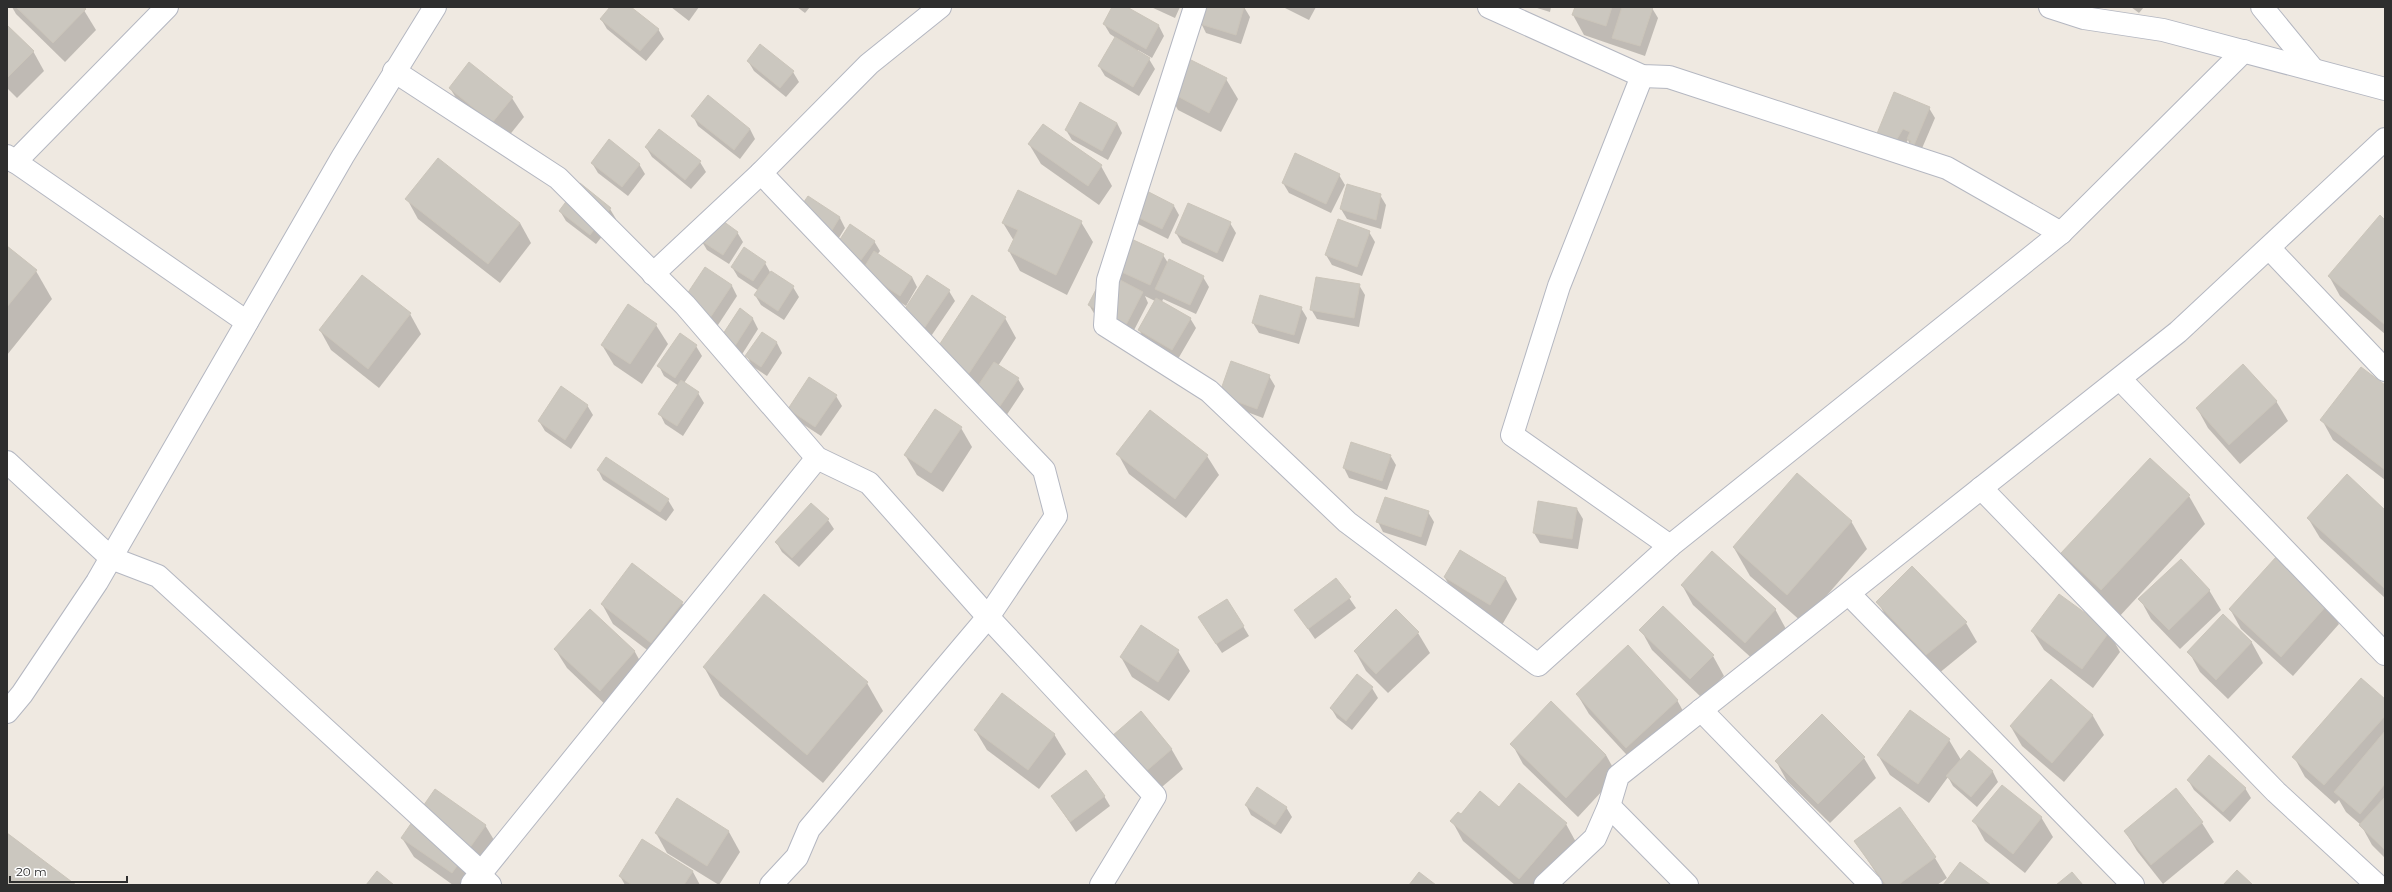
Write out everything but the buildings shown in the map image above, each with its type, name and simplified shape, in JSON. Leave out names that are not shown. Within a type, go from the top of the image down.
[{"type":"street","points":[[167,7],[11,159],[247,322]]},
{"type":"street","points":[[7,712],[22,694],[111,558],[394,71],[436,7]]},
{"type":"street","points":[[653,274],[761,173],[869,64],[940,7]]},
{"type":"street","points":[[1195,7],[1108,280],[1105,324],[1209,391],[1347,522],[1538,665],[1670,546],[2061,233],[2244,51]]},
{"type":"street","points":[[1489,7],[1642,76],[1669,76],[1947,168],[2061,233]]},
{"type":"street","points":[[2050,7],[2084,18],[2163,30],[2312,68],[2385,89]]},
{"type":"street","points":[[2262,7],[2312,68]]},
{"type":"street","points":[[394,71],[558,178],[685,305],[817,458],[869,483],[988,617],[1155,796],[1101,885]]},
{"type":"street","points":[[1642,76],[1559,286],[1512,435],[1670,546]]},
{"type":"street","points":[[1545,885],[1595,838],[1609,806],[1618,776],[2178,332],[2270,248],[2385,139]]},
{"type":"street","points":[[761,173],[1044,470],[1056,516],[988,617],[809,829],[797,857],[771,885]]},
{"type":"street","points":[[2270,248],[2385,370]]},
{"type":"street","points":[[2120,379],[2385,654]]},
{"type":"street","points":[[480,882],[817,458]]},
{"type":"street","points":[[7,462],[111,558],[158,576],[481,872],[480,882]]},
{"type":"street","points":[[1982,488],[2276,792],[2377,885]]},
{"type":"street","points":[[1849,594],[2133,885]]},
{"type":"street","points":[[1701,710],[1871,885]]},
{"type":"street","points":[[1609,806],[1687,885]]}]
